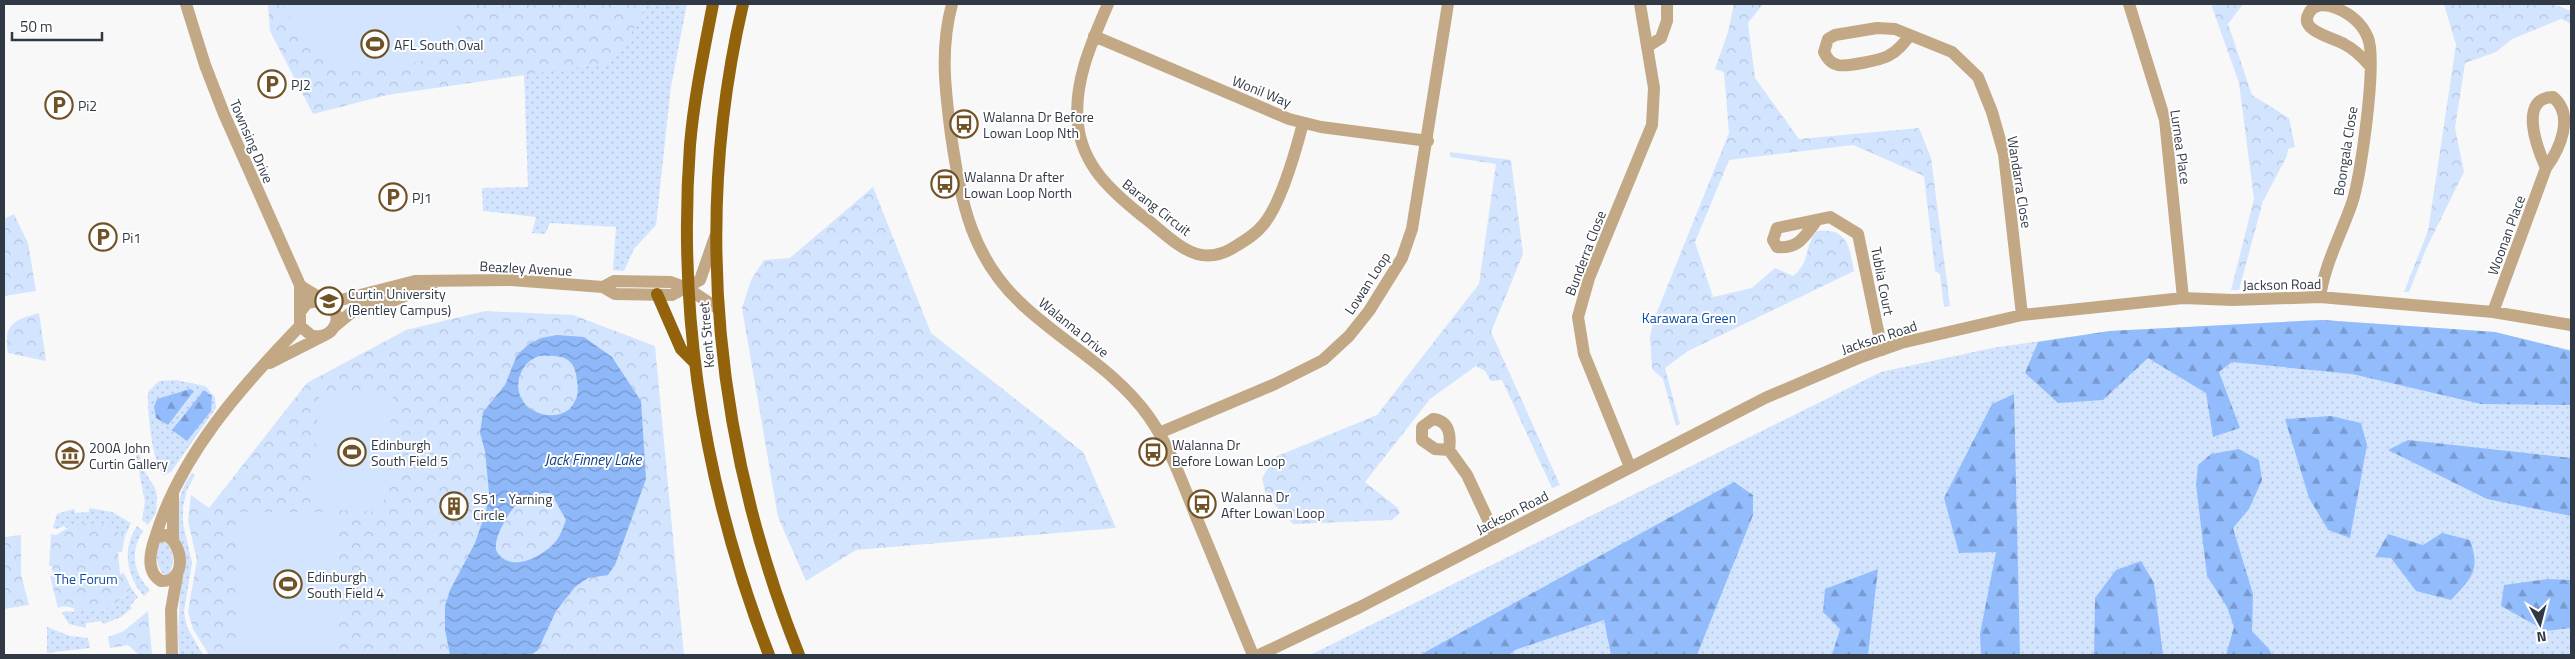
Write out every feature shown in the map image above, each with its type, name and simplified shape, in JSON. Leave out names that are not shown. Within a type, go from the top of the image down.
[{"type":"main road","name":"Kent Street","points":[[713,4],[700,73],[691,144],[687,209],[687,288],[694,362],[707,439],[725,520],[736,563],[769,655]]},
{"type":"main road","name":"Kent Street","points":[[743,4],[723,108],[715,237],[718,308],[726,396],[746,491],[763,553],[799,655]]},
{"type":"main road","points":[[657,294],[682,349],[694,362]]},
{"type":"street","name":"Townsing Drive","points":[[186,4],[205,66],[221,106],[300,286],[300,312]]},
{"type":"street","name":"Walanna Drive","points":[[952,4],[943,45],[955,164],[959,190],[969,223],[979,246],[1000,282],[1024,307],[1122,385],[1137,401],[1159,433],[1192,506],[1253,655]]},
{"type":"street","name":"Barang Circuit","points":[[1108,4],[1094,36],[1082,76],[1077,110],[1078,126],[1086,154],[1101,180],[1118,196],[1191,252],[1214,256],[1228,252],[1265,224],[1273,209],[1303,123]]},
{"type":"street","name":"Lowan Loop","points":[[1159,433],[1323,360],[1349,336],[1369,311],[1402,258],[1412,229],[1428,141],[1448,4]]},
{"type":"street","name":"Bunderra Close","points":[[1630,467],[1584,354],[1578,317],[1589,278],[1652,125],[1654,88],[1640,4]]},
{"type":"street","points":[[1647,47],[1661,38],[1667,21],[1667,4]]},
{"type":"street","name":"Lurnea Place","points":[[2129,4],[2165,120],[2183,298]]},
{"type":"street","name":"Boongala Close","points":[[2320,296],[2327,264],[2353,202],[2365,138],[2370,66],[2371,51],[2368,38],[2357,19],[2335,7],[2314,6],[2307,16],[2309,24],[2315,32],[2344,44],[2370,66]]},
{"type":"street","name":"Wandarra Close","points":[[1910,35],[1899,49],[1887,57],[1868,61],[1838,65],[1828,60],[1824,52],[1828,39],[1835,35],[1852,31],[1895,29],[1910,35],[1952,52],[1978,77],[1992,112],[2004,154],[2022,315]]},
{"type":"street","name":"Wonil Way","points":[[1094,36],[1276,114],[1303,123],[1428,141]]},
{"type":"street","name":"Woonan Place","points":[[2493,312],[2546,168],[2555,155],[2562,136],[2564,113],[2560,103],[2553,97],[2543,97],[2535,104],[2533,114],[2538,150],[2546,168]]},
{"type":"street","name":"Tublia Court","points":[[1817,220],[1830,217],[1858,234],[1882,350]]},
{"type":"street","points":[[687,288],[700,280],[715,237]]},
{"type":"street","name":"Beazley Avenue","points":[[326,302],[415,281],[511,280],[603,287],[615,294],[672,295],[687,288]]},
{"type":"street","name":"Beazley Avenue","points":[[334,326],[358,307],[395,300],[417,290],[447,281]]},
{"type":"street","name":"Beazley Avenue","points":[[603,287],[614,281],[671,282],[687,288],[718,308]]},
{"type":"street","points":[[261,367],[323,336],[334,326],[336,314],[326,302],[300,286]]},
{"type":"street","name":"Jackson Road","points":[[1259,655],[1360,607],[1765,398],[1834,367],[1882,350],[2022,315],[2183,298],[2233,300],[2320,296],[2493,312],[2571,325]]},
{"type":"street","points":[[323,336],[307,334],[300,326],[300,312],[307,303],[326,302]]},
{"type":"street","points":[[171,610],[163,586],[150,559],[164,508],[173,488],[212,430],[261,367],[300,326]]},
{"type":"street","points":[[1448,450],[1467,475],[1496,537]]},
{"type":"street","points":[[172,655],[171,610],[179,554],[173,539],[173,488]]},
{"type":"street","points":[[155,538],[166,535],[173,539]]},
{"type":"street","points":[[158,578],[167,581],[177,576]]},
{"type":"green space","points":[[268,4],[645,4],[645,7],[627,42],[609,63],[387,95],[313,114],[270,31]]},
{"type":"green space","name":"AFL South Oval","points":[[283,4],[466,4],[455,30],[437,53],[429,58],[388,69],[358,71],[337,67],[327,62],[311,48],[298,32]]},
{"type":"green space","points":[[645,4],[687,4],[671,86],[656,225],[634,249],[624,271],[613,270],[616,227],[550,223],[545,234],[532,233],[536,217],[483,211],[482,188],[528,187],[524,74],[609,63],[645,8]]},
{"type":"green space","name":"Karawara Green","points":[[1734,4],[1763,4],[1748,23],[1755,78],[1799,139],[1919,128],[1931,158],[1950,306],[1944,307],[1940,274],[1935,271],[1924,176],[1853,145],[1729,160],[1695,242],[1713,297],[1752,288],[1775,268],[1793,276],[1803,264],[1810,243],[1817,231],[1835,232],[1845,240],[1854,271],[1688,351],[1665,368],[1680,424],[1676,426],[1663,379],[1652,369],[1650,337],[1653,322],[1729,133],[1724,72],[1715,69],[1728,32]]},
{"type":"green space","points":[[2211,4],[2243,4],[2228,24],[2252,95],[2289,118],[2295,147],[2288,149],[2287,156],[2263,201],[2239,290],[2231,290],[2254,199],[2239,83]]},
{"type":"green space","points":[[2444,4],[2553,4],[2571,11],[2571,24],[2561,19],[2512,39],[2496,52],[2465,63],[2455,128],[2464,172],[2426,249],[2409,292],[2404,292],[2428,231],[2456,45]]},
{"type":"green space","points":[[1450,152],[1511,160],[1523,254],[1491,332],[1560,485],[1552,488],[1502,380],[1491,381],[1485,371],[1476,366],[1430,399],[1365,482],[1398,508],[1400,513],[1392,520],[1293,524],[1269,499],[1267,500],[1262,478],[1275,457],[1377,415],[1479,284],[1496,164],[1450,157]]},
{"type":"green space","points":[[873,187],[931,333],[1083,452],[1116,528],[856,550],[806,581],[778,517],[742,308],[751,280],[764,260],[790,258]]},
{"type":"green space","points":[[14,214],[28,243],[36,291],[4,296],[4,219]]},
{"type":"green space","points":[[485,311],[573,315],[655,346],[684,655],[209,655],[193,629],[188,612],[197,560],[188,521],[191,495],[209,508],[307,383],[406,330]]},
{"type":"green space","points":[[39,313],[46,361],[8,353],[7,336],[12,325],[23,318]]},
{"type":"green space","points":[[2322,320],[2495,332],[2571,350],[2571,655],[1310,655],[1881,372],[1992,348],[2110,331]]},
{"type":"green space","points":[[2322,320],[2495,332],[2571,351],[2571,405],[2481,404],[2352,374],[2232,362],[2219,372],[2240,428],[2213,437],[2206,393],[2148,358],[2103,400],[2058,403],[2025,373],[2038,342],[2110,331]]},
{"type":"green space","points":[[176,380],[205,386],[215,397],[216,408],[171,472],[164,475],[156,460],[153,449],[149,423],[148,392],[159,381]]},
{"type":"green space","points":[[190,389],[194,391],[168,425],[156,418],[154,407],[157,399]]},
{"type":"green space","points":[[204,390],[212,396],[211,411],[187,441],[172,430]]},
{"type":"green space","name":"Edinburgh South Field 5","points":[[319,392],[393,395],[383,512],[312,509]]},
{"type":"green space","points":[[2014,394],[2020,655],[1981,655],[1980,634],[1996,552],[1959,553],[1944,498],[1992,404]]},
{"type":"green space","points":[[2331,416],[2361,423],[2367,445],[2350,538],[2328,530],[2309,498],[2285,419]]},
{"type":"green space","points":[[2408,440],[2571,458],[2571,516],[2487,499],[2388,450]]},
{"type":"green space","points":[[2239,449],[2259,460],[2262,480],[2249,509],[2233,528],[2253,594],[2252,631],[2269,649],[2272,655],[2226,655],[2234,627],[2227,607],[2207,576],[2196,485],[2198,465],[2211,454]]},
{"type":"green space","points":[[135,451],[139,451],[143,469],[155,488],[157,496],[156,513],[148,525],[142,520],[145,502]]},
{"type":"green space","points":[[192,473],[195,475],[187,490],[183,507],[183,523],[192,563],[184,612],[187,627],[203,655],[179,655],[178,625],[181,560],[178,511],[184,486]]},
{"type":"green space","points":[[1734,482],[1753,495],[1753,515],[1697,655],[1611,655],[1604,620],[1515,650],[1509,655],[1420,655]]},
{"type":"green space","points":[[89,508],[112,512],[131,523],[125,536],[112,530],[96,527],[80,526],[66,528],[64,526],[57,529],[53,528],[57,514],[74,509],[75,513],[89,512]]},
{"type":"green space","name":"Edinburgh South Field 4","points":[[238,512],[337,512],[337,655],[239,655]]},
{"type":"green space","name":"The Forum","points":[[87,523],[105,525],[125,536],[122,552],[118,552],[120,574],[124,573],[131,588],[120,600],[101,610],[86,611],[66,606],[58,608],[50,576],[53,575],[52,566],[49,566],[51,534],[56,535],[73,525]]},
{"type":"green space","points":[[137,526],[143,531],[136,546],[135,562],[140,577],[150,590],[144,596],[133,580],[128,562],[129,544]]},
{"type":"green space","points":[[2442,533],[2470,540],[2473,551],[2474,567],[2472,574],[2451,600],[2416,591],[2391,558],[2375,557],[2388,534],[2423,545]]},
{"type":"green space","points":[[21,535],[21,575],[29,605],[4,609],[4,537]]},
{"type":"green space","points":[[164,541],[172,552],[173,560],[170,573],[164,575],[159,568],[157,556],[158,544]]},
{"type":"green space","points":[[2141,561],[2154,583],[2163,655],[2094,655],[2095,598],[2116,570]]},
{"type":"green space","points":[[1878,569],[1868,655],[1832,655],[1840,629],[1823,612],[1825,589]]},
{"type":"green space","points":[[2548,579],[2571,580],[2571,628],[2546,631],[2501,606],[2504,585]]},
{"type":"green space","points":[[131,588],[138,597],[130,606],[132,608],[121,617],[104,624],[101,621],[86,623],[86,628],[69,624],[62,613],[66,611],[74,612],[74,609],[91,611],[106,608],[119,601]]},
{"type":"green space","points":[[148,611],[152,655],[139,655],[128,645],[110,648],[108,637],[124,631]]},
{"type":"green space","points":[[47,627],[70,636],[88,638],[90,648],[47,653]]},
{"type":"water","name":"Jack Finney Lake","points":[[557,335],[584,337],[612,357],[641,401],[646,479],[615,565],[608,575],[588,578],[575,587],[556,611],[538,650],[531,655],[450,655],[445,630],[445,606],[450,590],[475,543],[486,511],[489,493],[485,451],[480,433],[483,412],[505,385],[517,355],[529,344],[541,338]],"holes":[[[539,356],[565,358],[570,361],[576,372],[578,385],[576,400],[568,410],[562,413],[549,415],[536,412],[525,404],[521,398],[518,383],[520,376],[527,364]],[[542,493],[551,493],[566,520],[559,536],[551,547],[536,557],[519,562],[510,562],[497,552],[496,541],[499,534],[506,519],[520,502]]]},
{"type":"place","name":"AFL South Oval","points":[[375,44]]},
{"type":"place","name":"PJ2","points":[[272,84]]},
{"type":"place","name":"Pi2","points":[[59,105]]},
{"type":"place","name":"Walanna Dr Before Lowan Loop Nth","points":[[964,124]]},
{"type":"place","name":"Walanna Dr after Lowan Loop North","points":[[945,184]]},
{"type":"place","name":"PJ1","points":[[393,197]]},
{"type":"place","name":"Pi1","points":[[103,237]]},
{"type":"place","name":"Curtin University (Bentley Campus)","points":[[329,301]]},
{"type":"place","name":"Edinburgh South Field 5","points":[[352,452]]},
{"type":"place","name":"Walanna Dr Before Lowan Loop","points":[[1153,452]]},
{"type":"place","name":"200A John Curtin Gallery","points":[[70,455]]},
{"type":"place","name":"Walanna Dr After Lowan Loop","points":[[1202,504]]},
{"type":"place","name":"S51 - Yarning Circle","points":[[454,506]]},
{"type":"place","name":"Edinburgh South Field 4","points":[[288,584]]}]
